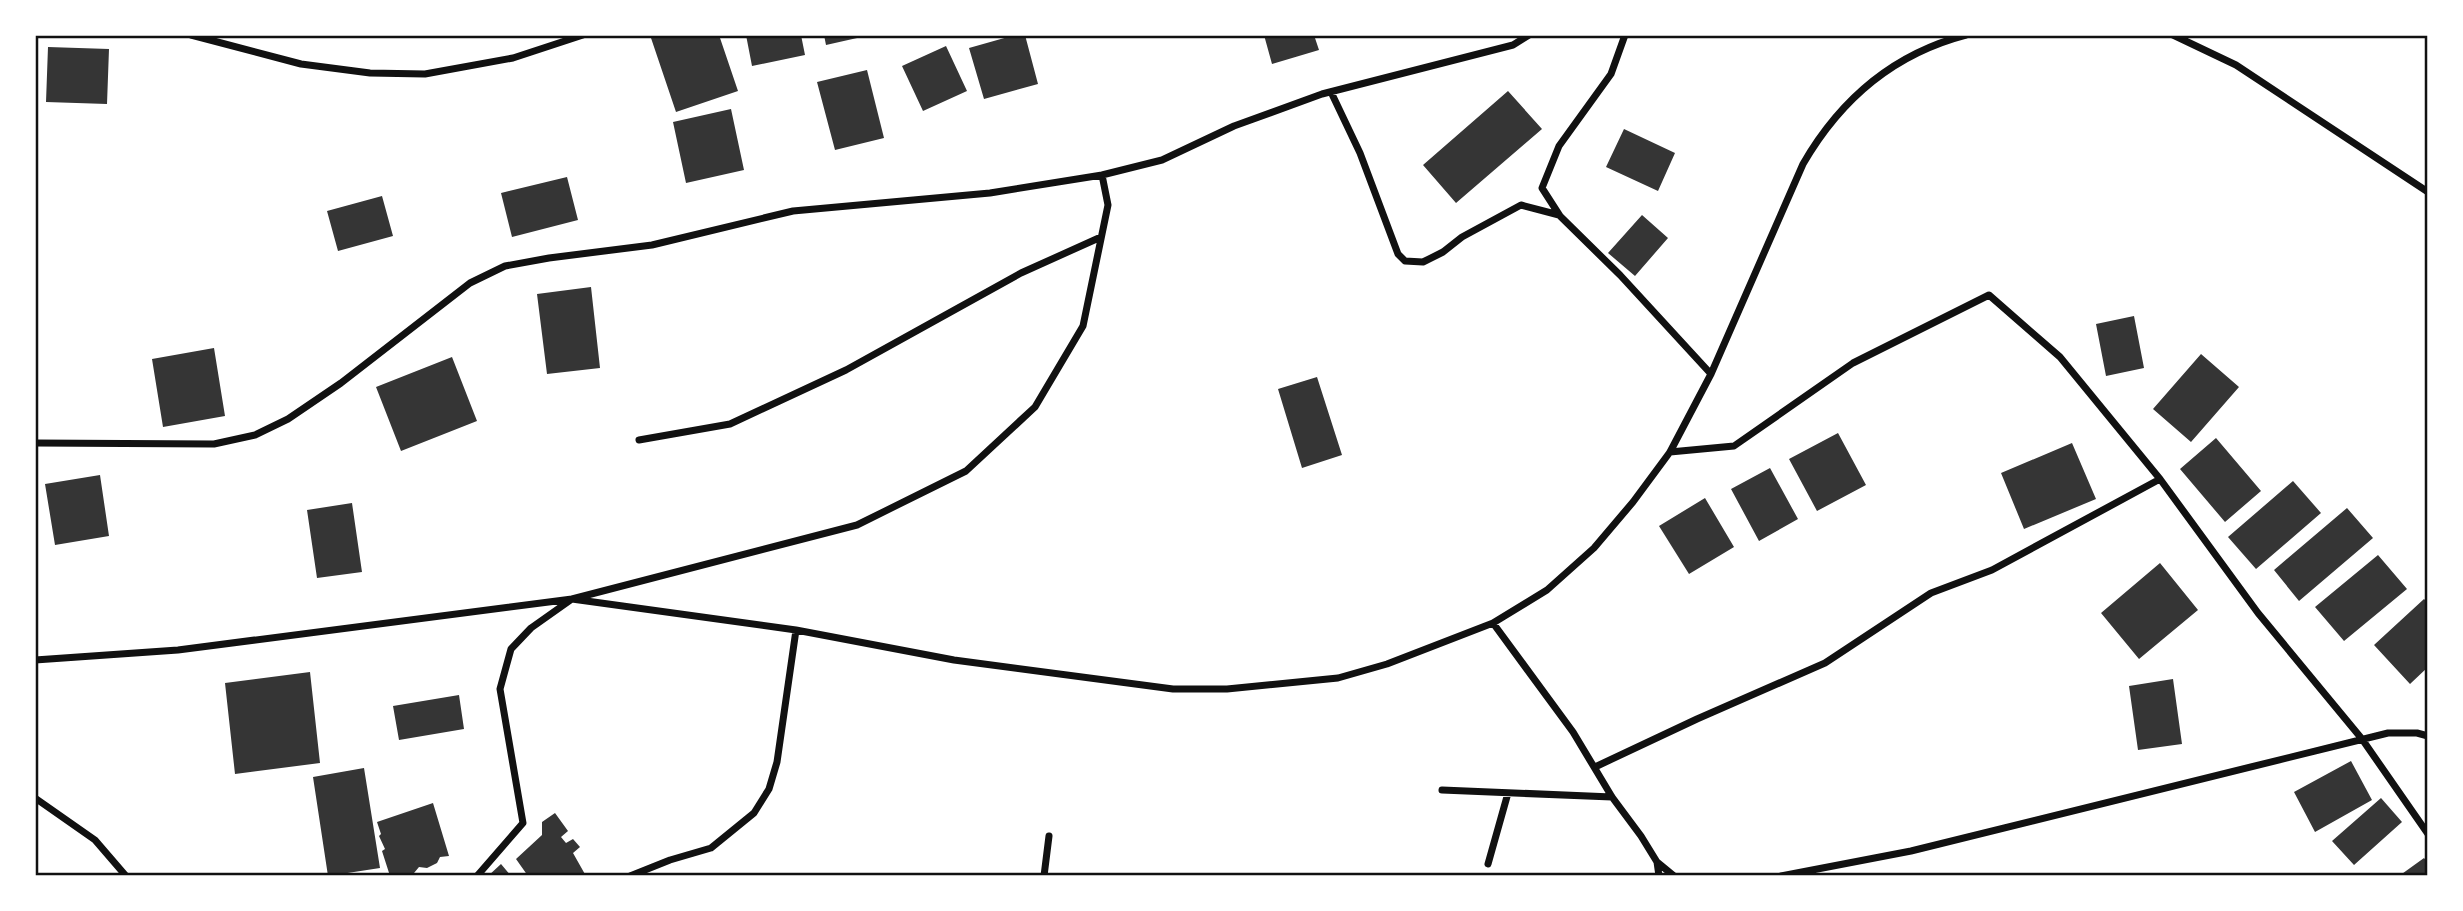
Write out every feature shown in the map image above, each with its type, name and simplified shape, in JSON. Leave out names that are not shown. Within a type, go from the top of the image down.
[{"type":"street","points":[[191,35],[301,64],[370,73],[425,74],[513,58],[583,35]]},
{"type":"street","points":[[35,443],[214,444],[255,435],[288,419],[341,383],[470,283],[505,266],[652,245],[793,211],[990,193],[1102,175],[1162,160],[1234,126],[1331,92],[1513,45],[1529,35]]},
{"type":"street","points":[[1625,35],[1611,74],[1559,146],[1542,188],[1560,216],[1620,275],[1711,374]]},
{"type":"street","points":[[477,876],[523,823],[500,689],[511,649],[531,628],[572,599],[796,630],[954,660],[1173,689],[1227,689],[1338,678],[1387,664],[1493,623],[1547,590],[1594,548],[1670,452],[1711,374],[1803,164],[1826,129],[1850,100],[1887,69],[1929,47],[1966,35]]},
{"type":"street","points":[[2174,35],[2236,65],[2428,192]]},
{"type":"street","points":[[1331,92],[1360,153],[1398,254],[1405,261],[1423,262],[1443,252],[1472,231],[1521,205],[1560,216]]},
{"type":"street","points":[[35,660],[178,650],[572,599],[857,526],[966,471],[1035,407],[1083,326],[1108,205],[1102,175]]},
{"type":"street","points":[[639,440],[730,424],[846,370],[1021,273],[1101,237]]},
{"type":"street","points":[[1670,452],[1734,446],[1853,363],[1989,295],[2060,357],[2160,479],[2258,613],[2362,739],[2428,834]]},
{"type":"street","points":[[1595,768],[1709,713],[1825,663],[1931,593],[1992,570],[2160,479]]},
{"type":"street","points":[[1493,623],[1573,732],[1612,797],[1657,862],[1674,876]]},
{"type":"street","points":[[630,876],[711,848],[754,813],[769,789],[776,762],[796,630]]},
{"type":"street","points":[[1782,876],[1910,851],[2388,733],[2417,733],[2428,736]]},
{"type":"street","points":[[1442,790],[1612,797]]},
{"type":"street","points":[[1488,864],[1508,793]]},
{"type":"street","points":[[35,798],[94,839],[126,876]]},
{"type":"street","points":[[1044,876],[1049,836]]},
{"type":"street","points":[[1657,862],[1659,876]]},
{"type":"building","points":[[661,35],[719,35],[738,91],[676,112],[651,38]]},
{"type":"building","points":[[746,35],[801,35],[805,55],[752,66]]},
{"type":"building","points":[[824,35],[866,35],[866,36],[826,45]]},
{"type":"building","points":[[1015,35],[1025,35],[1038,84],[984,99],[969,48]]},
{"type":"building","points":[[1264,35],[1314,35],[1319,50],[1272,64]]},
{"type":"building","points":[[946,46],[967,91],[923,111],[902,66]]},
{"type":"building","points":[[48,47],[109,49],[107,104],[46,102]]},
{"type":"building","points":[[867,70],[884,138],[835,150],[817,82]]},
{"type":"building","points":[[1508,91],[1542,129],[1456,203],[1423,165]]},
{"type":"building","points":[[731,109],[744,170],[686,183],[673,122]]},
{"type":"building","points":[[1624,129],[1675,153],[1658,191],[1606,167]]},
{"type":"building","points":[[567,177],[578,220],[512,237],[501,193]]},
{"type":"building","points":[[382,196],[393,236],[338,251],[327,211]]},
{"type":"building","points":[[1642,215],[1668,238],[1635,276],[1608,253]]},
{"type":"building","points":[[591,287],[600,368],[547,374],[537,294]]},
{"type":"building","points":[[2134,316],[2144,368],[2106,376],[2096,324]]},
{"type":"building","points":[[214,348],[225,416],[163,427],[152,359]]},
{"type":"building","points":[[2201,354],[2239,387],[2191,442],[2153,409]]},
{"type":"building","points":[[452,357],[477,421],[401,451],[376,387]]},
{"type":"building","points":[[1317,377],[1342,455],[1302,468],[1278,389]]},
{"type":"building","points":[[1838,433],[1866,485],[1817,511],[1789,459]]},
{"type":"building","points":[[2216,438],[2261,491],[2225,522],[2180,469]]},
{"type":"building","points":[[2072,443],[2096,499],[2024,529],[2001,473]]},
{"type":"building","points":[[1770,468],[1798,519],[1759,541],[1731,489]]},
{"type":"building","points":[[100,475],[109,536],[55,545],[45,484]]},
{"type":"building","points":[[2293,481],[2321,513],[2256,569],[2228,537]]},
{"type":"building","points":[[1705,498],[1734,547],[1689,574],[1659,526]]},
{"type":"building","points":[[352,503],[362,572],[317,578],[307,510]]},
{"type":"building","points":[[2347,508],[2373,538],[2299,601],[2274,570]]},
{"type":"building","points":[[2378,555],[2407,589],[2344,641],[2315,607]]},
{"type":"building","points":[[2160,563],[2198,610],[2139,659],[2101,613]]},
{"type":"building","points":[[2424,599],[2428,603],[2428,667],[2410,684],[2374,645]]},
{"type":"building","points":[[310,672],[320,763],[235,774],[225,683]]},
{"type":"building","points":[[2173,679],[2182,744],[2138,750],[2129,686]]},
{"type":"building","points":[[459,695],[464,729],[399,740],[393,706]]},
{"type":"building","points":[[2351,761],[2372,800],[2315,832],[2294,792]]},
{"type":"building","points":[[364,768],[380,868],[328,876],[313,777]]},
{"type":"building","points":[[2381,798],[2402,822],[2354,865],[2332,841]]},
{"type":"building","points":[[433,803],[449,856],[440,857],[437,863],[427,868],[419,867],[406,876],[390,876],[377,822]]},
{"type":"building","points":[[555,813],[568,831],[561,837],[566,843],[573,839],[580,847],[573,853],[586,876],[528,876],[516,859],[542,835],[542,822]]},
{"type":"building","points":[[2424,858],[2428,863],[2428,876],[2399,876]]},
{"type":"building","points":[[501,864],[511,876],[488,876]]}]
